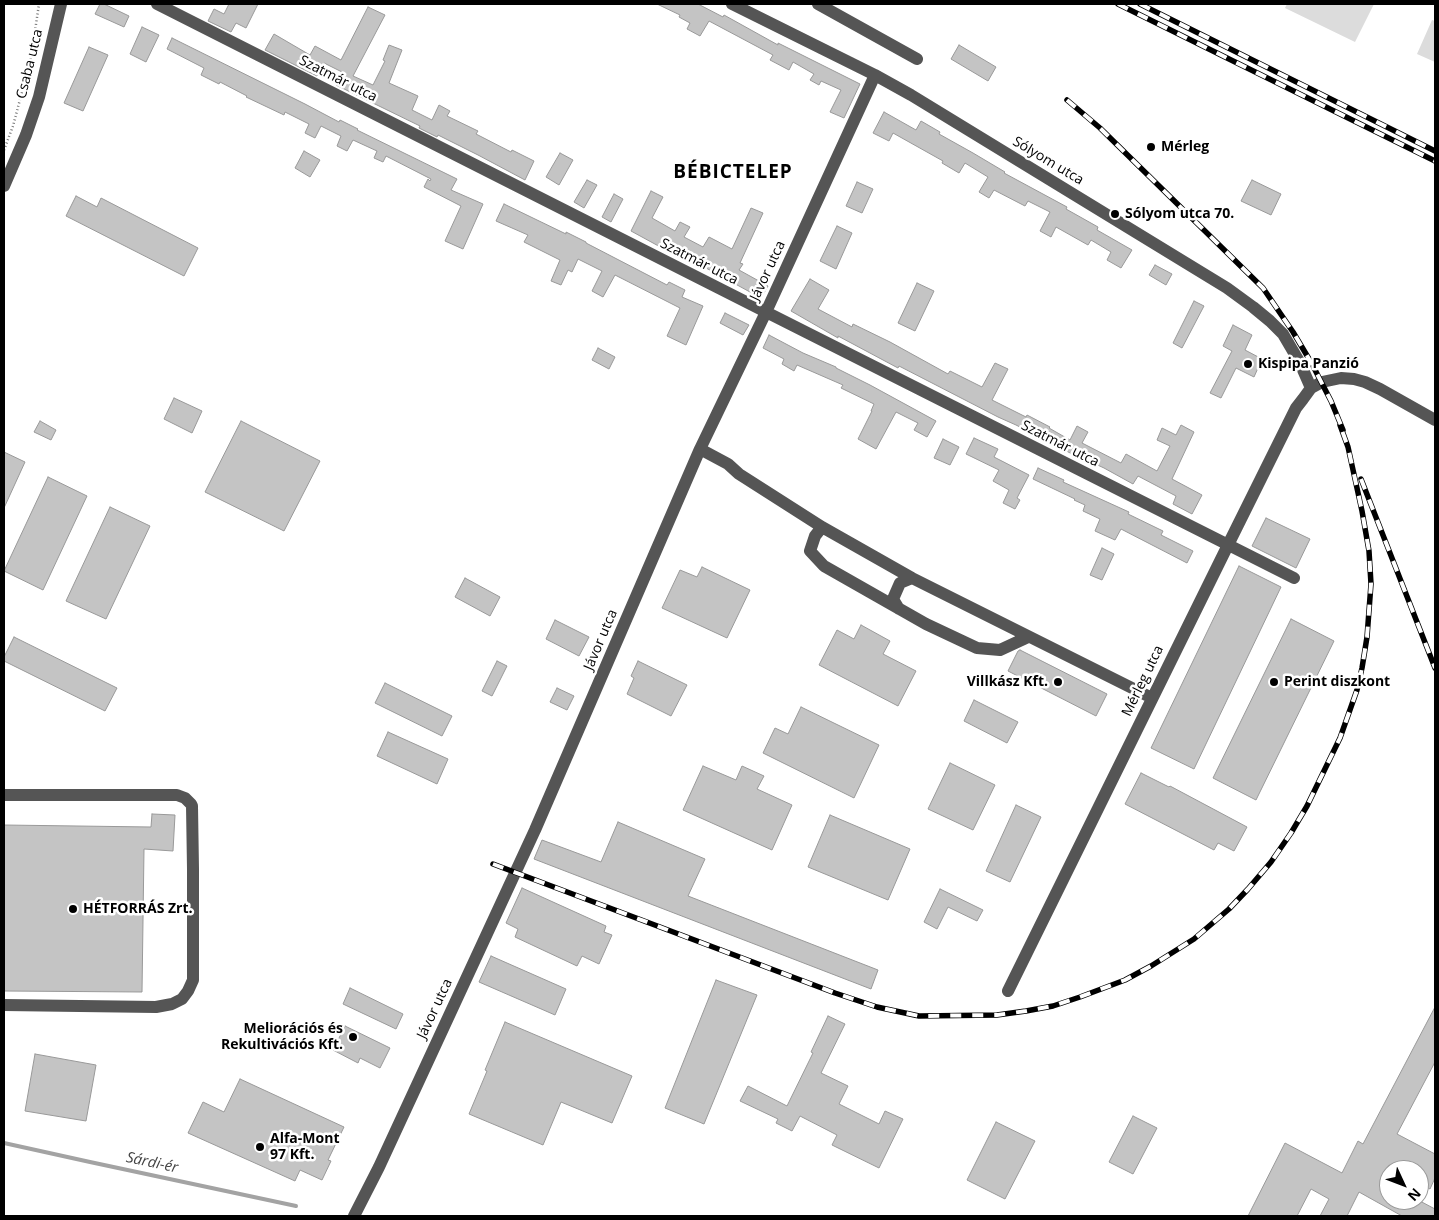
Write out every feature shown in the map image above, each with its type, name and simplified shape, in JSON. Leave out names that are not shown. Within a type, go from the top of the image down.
[{"type":"street","name":"Csaba utca","points":[[4,186],[7,172],[26,135],[38,97],[60,4]]},
{"type":"street","name":"Szatmár utca","points":[[157,4],[1294,578]]},
{"type":"street","points":[[818,4],[917,59]]},
{"type":"street","name":"Sólyom utca","points":[[738,5],[876,75],[911,95],[1219,283],[1253,307],[1283,334],[1300,363],[1311,388]]},
{"type":"street","name":"Jávor utca","points":[[354,1216],[379,1167],[535,830],[700,449],[876,75]]},
{"type":"street","points":[[1311,388],[1322,382],[1341,378],[1354,379],[1365,382],[1435,420]]},
{"type":"street","name":"Mérleg utca","points":[[1008,991],[1296,408],[1311,388]]},
{"type":"street","points":[[700,449],[728,464],[738,474],[822,527],[912,578],[1152,698]]},
{"type":"street","points":[[822,527],[815,536],[810,551],[824,566],[926,624],[977,648],[1000,650],[1028,636]]},
{"type":"street","points":[[900,610],[893,599],[900,583],[912,578]]},
{"type":"street","points":[[4,795],[177,795],[185,798],[191,804],[193,814],[193,980],[182,999],[172,1004],[156,1007],[4,1006]]},
{"type":"path","points":[[4,150],[13,126],[31,58],[40,4]]},
{"type":"shaded area","points":[[1287,4],[1374,4],[1355,42],[1285,8]]},
{"type":"shaded area","points":[[1432,20],[1435,21],[1435,62],[1417,54]]},
{"type":"building","points":[[100,4],[104,4],[129,16],[124,27],[95,14]]},
{"type":"building","points":[[229,4],[258,4],[246,28],[236,23],[231,32],[208,21],[214,9],[224,14]]},
{"type":"building","points":[[657,4],[698,4],[723,17],[724,15],[778,45],[778,43],[860,84],[844,118],[830,112],[841,90],[821,81],[819,85],[810,80],[814,74],[793,62],[789,70],[770,60],[773,55],[709,21],[700,36],[687,29],[690,23],[679,17],[680,15]]},
{"type":"building","points":[[368,7],[385,15],[353,76],[373,85],[385,61],[383,60],[389,45],[402,50],[389,83],[418,96],[412,110],[432,120],[439,105],[450,111],[447,116],[478,131],[476,134],[511,152],[512,150],[534,161],[525,180],[336,85],[342,72],[324,63],[317,76],[265,50],[274,34],[310,55],[315,46],[341,60]]},
{"type":"building","points":[[142,27],[159,35],[146,62],[130,54]]},
{"type":"building","points":[[172,38],[457,179],[451,190],[483,204],[463,249],[445,241],[461,206],[424,187],[428,179],[430,181],[431,179],[386,156],[383,162],[374,158],[377,151],[353,140],[347,151],[337,146],[341,136],[321,126],[315,138],[305,133],[309,124],[285,112],[284,115],[220,82],[219,84],[201,75],[204,68],[167,49]]},
{"type":"building","points":[[959,45],[996,67],[988,81],[951,59]]},
{"type":"building","points":[[89,47],[108,55],[83,111],[64,103]]},
{"type":"building","points":[[884,112],[916,130],[921,121],[1004,173],[1067,207],[1066,209],[1098,227],[1097,230],[1132,250],[1121,268],[1107,260],[1111,252],[1091,240],[1088,245],[1056,227],[1051,237],[1040,231],[1050,212],[1028,201],[1025,206],[994,190],[989,198],[979,192],[988,177],[965,163],[959,173],[942,163],[943,161],[893,133],[889,141],[873,133]]},
{"type":"building","points":[[304,151],[320,160],[310,177],[295,168]]},
{"type":"building","points":[[560,153],[573,160],[559,185],[546,177]]},
{"type":"building","points":[[587,180],[597,185],[584,208],[574,202]]},
{"type":"building","points":[[1252,180],[1281,194],[1271,215],[1241,201]]},
{"type":"building","points":[[857,182],[873,189],[862,213],[846,206]]},
{"type":"building","points":[[651,191],[663,197],[652,218],[675,231],[680,222],[690,227],[684,237],[703,247],[709,237],[732,249],[751,208],[763,213],[740,263],[743,264],[739,270],[768,286],[761,298],[631,231]]},
{"type":"building","points":[[614,194],[623,199],[611,222],[602,217]]},
{"type":"building","points":[[76,196],[97,207],[101,198],[198,248],[184,276],[66,216]]},
{"type":"building","points":[[504,204],[566,234],[566,232],[667,285],[669,282],[685,290],[682,297],[703,306],[686,345],[667,336],[680,308],[615,275],[603,297],[592,291],[602,271],[578,259],[572,272],[568,270],[561,285],[551,281],[560,260],[524,242],[528,235],[496,221]]},
{"type":"building","points":[[837,226],[852,233],[836,269],[820,261]]},
{"type":"building","points":[[1155,265],[1172,274],[1166,285],[1149,275]]},
{"type":"building","points":[[810,279],[829,290],[818,309],[852,327],[853,324],[890,342],[948,374],[950,371],[982,387],[995,363],[1008,369],[992,400],[1026,417],[1027,415],[1070,440],[1077,426],[1088,432],[1082,443],[1121,463],[1126,454],[1157,471],[1170,446],[1157,440],[1162,428],[1176,435],[1181,425],[1194,432],[1172,479],[1202,495],[1192,514],[1173,504],[1176,496],[1138,476],[1133,484],[899,366],[898,368],[838,336],[838,338],[791,311]]},
{"type":"building","points":[[917,283],[934,291],[915,331],[898,323]]},
{"type":"building","points":[[1194,301],[1204,306],[1182,348],[1173,343]]},
{"type":"building","points":[[725,313],[749,325],[743,335],[720,323]]},
{"type":"building","points":[[1233,325],[1252,335],[1245,350],[1262,359],[1254,377],[1236,368],[1221,398],[1210,393],[1232,351],[1223,346]]},
{"type":"building","points":[[769,335],[803,353],[836,367],[936,421],[927,437],[914,430],[918,423],[896,412],[876,449],[858,439],[874,404],[841,388],[843,385],[797,365],[794,371],[782,364],[784,359],[763,348]]},
{"type":"building","points":[[598,348],[615,357],[609,369],[592,360]]},
{"type":"building","points":[[174,398],[202,411],[192,433],[164,419]]},
{"type":"building","points":[[40,421],[56,430],[51,440],[34,432]]},
{"type":"building","points":[[241,421],[320,461],[284,531],[205,492]]},
{"type":"building","points":[[974,438],[998,449],[994,457],[1029,475],[1017,498],[1020,500],[1015,509],[1003,503],[1009,490],[993,481],[999,470],[966,454]]},
{"type":"building","points":[[943,439],[959,447],[950,465],[934,458]]},
{"type":"building","points":[[4,452],[25,462],[4,508]]},
{"type":"building","points":[[1038,468],[1064,480],[1063,482],[1129,512],[1128,514],[1163,531],[1161,535],[1193,551],[1187,563],[1121,529],[1115,540],[1095,531],[1100,519],[1083,511],[1085,505],[1075,499],[1033,479]]},
{"type":"building","points":[[48,477],[87,496],[43,590],[4,571]]},
{"type":"building","points":[[110,507],[150,526],[106,619],[66,601]]},
{"type":"building","points":[[1266,518],[1310,539],[1296,568],[1252,546]]},
{"type":"building","points":[[1102,548],[1114,554],[1102,580],[1090,575]]},
{"type":"building","points":[[1239,566],[1281,587],[1194,769],[1151,748]]},
{"type":"building","points":[[702,567],[750,590],[727,638],[662,608],[680,570],[697,577]]},
{"type":"building","points":[[465,578],[500,597],[490,616],[455,597]]},
{"type":"building","points":[[1291,619],[1334,641],[1256,800],[1213,778]]},
{"type":"building","points":[[555,620],[589,637],[579,656],[546,639]]},
{"type":"building","points":[[861,625],[890,641],[883,654],[916,671],[898,706],[819,665],[837,630],[854,639]]},
{"type":"building","points":[[14,637],[117,688],[105,711],[4,661],[4,657]]},
{"type":"building","name":"Villkász Kft.","points":[[1020,650],[1107,694],[1096,716],[1008,671]]},
{"type":"building","points":[[497,661],[507,666],[492,696],[482,691]]},
{"type":"building","points":[[638,661],[687,685],[671,716],[627,694],[634,678],[631,676]]},
{"type":"building","points":[[385,683],[452,716],[442,736],[375,703]]},
{"type":"building","points":[[557,688],[574,696],[567,710],[550,702]]},
{"type":"building","points":[[974,700],[1018,722],[1007,743],[964,721]]},
{"type":"building","points":[[801,707],[879,745],[854,798],[763,753],[775,728],[788,734]]},
{"type":"building","points":[[388,732],[448,759],[437,784],[377,756]]},
{"type":"building","points":[[950,763],[995,785],[973,830],[928,809]]},
{"type":"building","points":[[703,766],[736,780],[742,766],[764,776],[757,789],[792,805],[772,850],[683,810]]},
{"type":"building","points":[[1141,773],[1170,786],[1247,827],[1234,851],[1218,843],[1214,850],[1125,804]]},
{"type":"building","points":[[1016,805],[1041,817],[1010,882],[986,871]]},
{"type":"building","name":"HÉTFORRÁS Zrt.","points":[[152,814],[175,815],[173,851],[144,849],[142,992],[4,991],[4,825],[151,827]]},
{"type":"building","points":[[830,815],[910,849],[888,900],[808,867]]},
{"type":"building","points":[[618,822],[705,859],[688,896],[878,970],[871,989],[534,859],[542,840],[601,862]]},
{"type":"building","points":[[522,888],[606,926],[604,932],[612,935],[599,964],[582,956],[577,966],[515,937],[518,929],[506,923]]},
{"type":"building","points":[[940,889],[983,910],[977,921],[948,907],[937,929],[924,922]]},
{"type":"building","points":[[491,956],[566,989],[555,1015],[479,982]]},
{"type":"building","points":[[716,980],[757,995],[704,1124],[665,1108]]},
{"type":"building","points":[[350,988],[403,1014],[396,1029],[343,1004]]},
{"type":"building","points":[[1435,1007],[1435,1062],[1397,1134],[1435,1154],[1435,1178],[1430,1189],[1429,1160],[1379,1160],[1379,1203],[1359,1192],[1347,1216],[1320,1216],[1329,1199],[1311,1189],[1297,1216],[1248,1216],[1285,1143],[1342,1173],[1358,1141],[1363,1144]]},
{"type":"building","points":[[828,1016],[845,1024],[821,1073],[848,1086],[839,1104],[879,1124],[885,1111],[903,1119],[879,1168],[832,1145],[837,1135],[800,1116],[792,1131],[776,1123],[778,1119],[740,1101],[748,1086],[787,1106],[813,1053],[811,1052]]},
{"type":"building","points":[[505,1022],[632,1076],[612,1123],[561,1102],[543,1145],[469,1114]]},
{"type":"building","name":"Meliorációs és Rekultivációs Kft.","points":[[345,1026],[390,1048],[380,1068],[360,1058],[358,1063],[333,1050]]},
{"type":"building","points":[[35,1054],[96,1065],[86,1121],[25,1111]]},
{"type":"building","points":[[240,1079],[344,1127],[328,1160],[331,1161],[322,1180],[300,1170],[295,1181],[188,1133],[203,1102],[224,1112]]},
{"type":"building","points":[[1133,1116],[1157,1128],[1133,1174],[1109,1162]]},
{"type":"building","points":[[996,1122],[1035,1141],[1005,1199],[967,1180]]},
{"type":"building","points":[[1429,1206],[1435,1209],[1435,1216],[1402,1216],[1391,1210],[1429,1210]]},
{"type":"waterway","name":"Sárdi-ér","points":[[4,1143],[296,1206]]},
{"type":"railway","points":[[1118,4],[1435,161]]},
{"type":"railway","points":[[1140,4],[1435,151]]},
{"type":"railway","points":[[1067,100],[1100,128],[1263,288],[1312,364],[1343,430]]},
{"type":"railway","points":[[493,864],[835,993],[877,1007],[919,1016],[997,1015],[1026,1011],[1053,1006],[1125,980],[1194,939],[1229,909],[1248,889],[1271,862],[1291,833],[1307,806],[1340,738],[1357,690],[1362,668],[1367,637],[1371,584],[1369,551],[1362,511],[1348,447],[1340,425]]},
{"type":"railway","points":[[1361,479],[1435,668]]},
{"type":"place","name":"Mérleg","points":[[1151,147]]},
{"type":"place","name":"Sólyom utca 70.","points":[[1115,214]]},
{"type":"place","name":"Kispipa Panzió","points":[[1248,364]]},
{"type":"place","name":"Villkász Kft.","points":[[1058,682]]},
{"type":"place","name":"Perint diszkont","points":[[1274,682]]},
{"type":"place","name":"HÉTFORRÁS Zrt.","points":[[73,909]]},
{"type":"place","name":"Meliorációs és Rekultivációs Kft.","points":[[353,1037]]},
{"type":"place","name":"Alfa-Mont 97 Kft.","points":[[260,1147]]},
{"type":"district","name":"BÉBICTELEP","points":[[733,173]]}]
